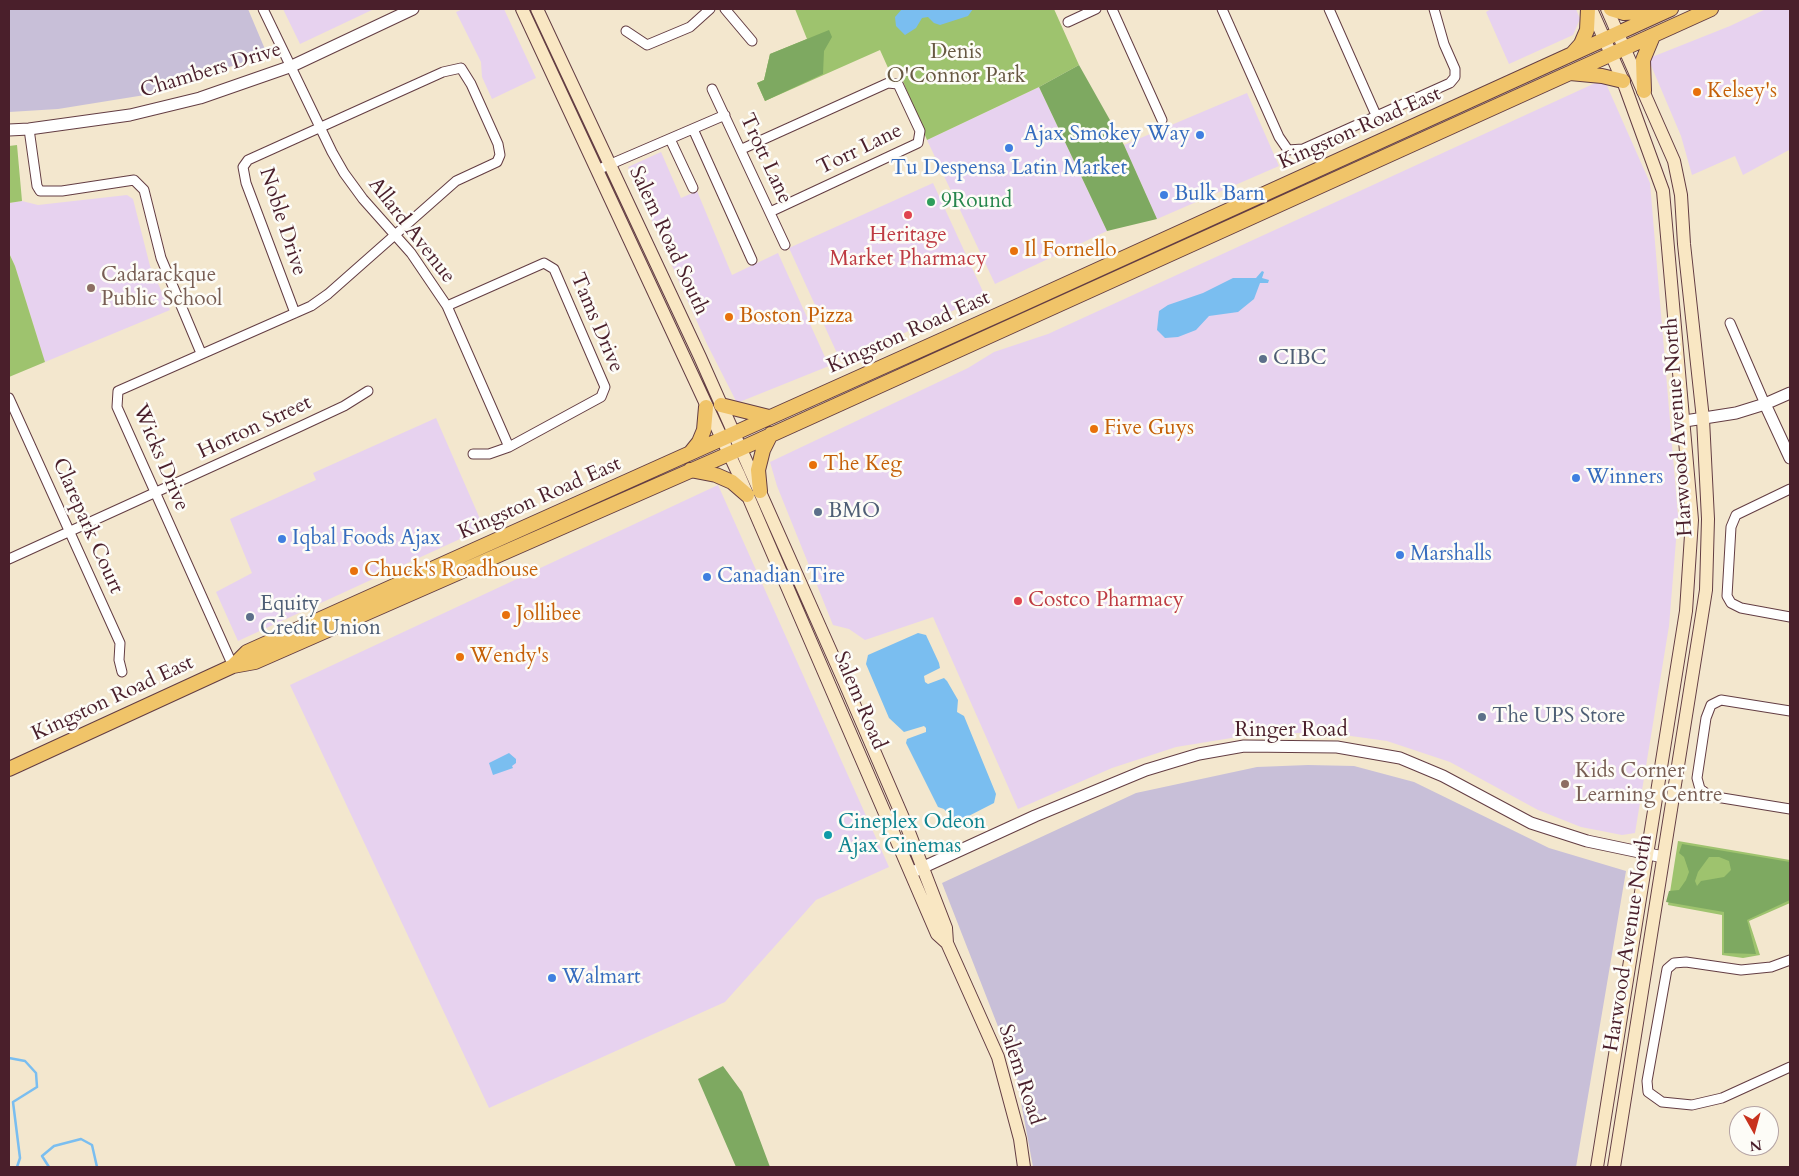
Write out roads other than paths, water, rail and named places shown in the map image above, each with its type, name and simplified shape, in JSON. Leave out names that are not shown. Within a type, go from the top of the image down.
[{"type":"main road","name":"Salem Road South","points":[[522,9],[706,407],[728,436]]},
{"type":"main road","name":"Salem Road South","points":[[537,9],[611,164],[721,405],[728,436],[754,493]]},
{"type":"main road","points":[[1589,9],[1604,39],[1618,51]]},
{"type":"main road","points":[[1573,54],[1581,44],[1587,30],[1589,9]]},
{"type":"main road","points":[[1607,9],[1618,34],[1618,51]]},
{"type":"main road","points":[[1611,9],[1624,14],[1670,10]]},
{"type":"main road","name":"Kingston Road East","points":[[9,769],[233,666],[255,662],[734,451],[1711,9]]},
{"type":"main road","name":"Kingston Road East","points":[[233,666],[247,652],[1670,10]]},
{"type":"main road","points":[[1644,90],[1644,60],[1653,36]]},
{"type":"main road","name":"Harwood Avenue North","points":[[1597,1167],[1686,611],[1692,520],[1685,421],[1663,191],[1623,81],[1618,51]]},
{"type":"main road","name":"Harwood Avenue North","points":[[1614,1167],[1706,590],[1708,519],[1703,419],[1684,244],[1681,195],[1674,162],[1644,90],[1618,51]]},
{"type":"main road","points":[[1570,72],[1623,81]]},
{"type":"main road","points":[[721,405],[769,417]]},
{"type":"main road","points":[[691,452],[699,442],[704,430],[706,407]]},
{"type":"main road","points":[[690,470],[716,475],[754,493],[763,450],[771,434]]},
{"type":"main road","name":"Salem Road South","points":[[734,451],[738,473]]},
{"type":"main road","name":"Salem Road","points":[[738,473],[754,493],[917,870],[946,928],[947,943],[998,1057],[1014,1115],[1024,1167]]},
{"type":"street","name":"Allard Avenue","points":[[263,9],[292,66],[320,129],[344,173],[429,277],[447,306],[509,446]]},
{"type":"street","name":"Chambers Drive","points":[[9,130],[130,115],[200,98],[292,66],[413,9]]},
{"type":"street","points":[[626,31],[647,45],[690,26],[710,9]]},
{"type":"street","points":[[725,9],[752,41]]},
{"type":"street","points":[[1068,22],[1096,9]]},
{"type":"street","points":[[1112,9],[1162,120]]},
{"type":"street","points":[[1222,9],[1279,137],[1288,150],[1303,149],[1450,83],[1455,69],[1434,9]]},
{"type":"street","points":[[1330,9],[1376,115]]},
{"type":"street","name":"Wicks Drive","points":[[233,666],[117,407],[118,391],[310,306],[328,294],[456,181],[497,162],[500,155],[478,101],[461,68],[443,72],[320,129]]},
{"type":"street","name":"Torr Lane","points":[[742,149],[888,83],[898,84],[920,131],[918,143],[770,212]]},
{"type":"street","name":"Trott Lane","points":[[712,89],[742,149],[785,245]]},
{"type":"street","points":[[597,170],[725,115]]},
{"type":"street","points":[[29,129],[37,186],[40,191],[62,191],[134,180],[144,190],[161,258],[201,353]]},
{"type":"street","name":"Noble Drive","points":[[295,313],[246,183],[243,167],[248,160],[320,129]]},
{"type":"street","points":[[693,129],[752,260]]},
{"type":"street","points":[[670,139],[693,188]]},
{"type":"street","name":"Tams Drive","points":[[447,306],[544,263],[554,269],[605,387],[601,397],[509,446],[489,454],[473,454]]},
{"type":"street","points":[[1730,323],[1790,458]]},
{"type":"street","name":"Horton Street","points":[[9,559],[156,494],[344,406],[368,391]]},
{"type":"street","points":[[1685,421],[1736,413],[1765,404],[1790,393]]},
{"type":"street","name":"Clarepark Court","points":[[9,398],[71,531],[120,643],[119,660],[122,672]]},
{"type":"street","points":[[1790,488],[1736,515],[1731,527],[1727,596],[1731,603],[1741,608],[1790,617]]},
{"type":"street","points":[[1790,710],[1721,700],[1712,705],[1706,718],[1697,778],[1700,789],[1710,796],[1790,810]]},
{"type":"street","name":"Ringer Road","points":[[917,870],[1035,816],[1146,770],[1199,754],[1244,746],[1337,747],[1400,758],[1443,776],[1531,823],[1587,841],[1663,857]]},
{"type":"street","points":[[1790,960],[1771,967],[1741,970],[1686,962],[1674,963],[1668,969],[1647,1081],[1648,1092],[1662,1102],[1692,1105],[1722,1098],[1790,1067]]},
{"type":"water","points":[[902,9],[973,9],[968,16],[940,25],[934,23],[928,17],[922,18],[916,28],[905,35],[896,26],[895,17]]},
{"type":"water","points":[[1262,271],[1264,272],[1262,278],[1269,280],[1268,283],[1260,283],[1254,299],[1238,312],[1209,316],[1196,330],[1178,337],[1165,338],[1157,330],[1159,311],[1168,305],[1203,293],[1233,278],[1256,278]]},
{"type":"water","points":[[918,633],[926,635],[940,668],[924,676],[925,682],[928,684],[944,678],[947,681],[958,700],[957,712],[964,716],[996,794],[994,803],[955,823],[944,809],[938,807],[906,743],[907,739],[926,732],[926,728],[924,726],[904,732],[889,718],[866,664],[868,655]]},
{"type":"water","points":[[509,753],[516,759],[516,763],[512,766],[513,768],[493,775],[489,763]]},
{"type":"waterway","points":[[9,1058],[25,1061],[36,1073],[37,1087],[13,1102],[20,1158],[17,1167]]},
{"type":"waterway","points":[[49,1167],[42,1156],[54,1146],[81,1139],[92,1145],[97,1167]]},
{"type":"place","name":"Kelsey's","points":[[1697,92]]},
{"type":"place","name":"Ajax Smokey Way","points":[[1200,135]]},
{"type":"place","name":"Tu Despensa Latin Market","points":[[1009,148]]},
{"type":"place","name":"Bulk Barn","points":[[1164,195]]},
{"type":"place","name":"9Round","points":[[931,202]]},
{"type":"place","name":"Heritage Market Pharmacy","points":[[908,215]]},
{"type":"place","name":"Il Fornello","points":[[1014,251]]},
{"type":"place","name":"Cadarackque Public School","points":[[91,288]]},
{"type":"place","name":"Boston Pizza","points":[[729,317]]},
{"type":"place","name":"CIBC","points":[[1263,359]]},
{"type":"place","name":"Five Guys","points":[[1094,429]]},
{"type":"place","name":"The Keg","points":[[813,465]]},
{"type":"place","name":"Winners","points":[[1576,478]]},
{"type":"place","name":"BMO","points":[[818,512]]},
{"type":"place","name":"Iqbal Foods Ajax","points":[[282,539]]},
{"type":"place","name":"Marshalls","points":[[1400,555]]},
{"type":"place","name":"Chuck's Roadhouse","points":[[354,571]]},
{"type":"place","name":"Canadian Tire","points":[[707,577]]},
{"type":"place","name":"Costco Pharmacy","points":[[1018,601]]},
{"type":"place","name":"Jollibee","points":[[506,615]]},
{"type":"place","name":"Equity Credit Union","points":[[250,617]]},
{"type":"place","name":"Wendy's","points":[[460,657]]},
{"type":"place","name":"The UPS Store","points":[[1482,717]]},
{"type":"place","name":"Kids Corner Learning Centre","points":[[1565,784]]},
{"type":"place","name":"Cineplex Odeon Ajax Cinemas","points":[[828,835]]},
{"type":"place","name":"Walmart","points":[[552,978]]},
{"type":"park label","name":"Denis O'Connor Park","points":[[956,65]]}]
